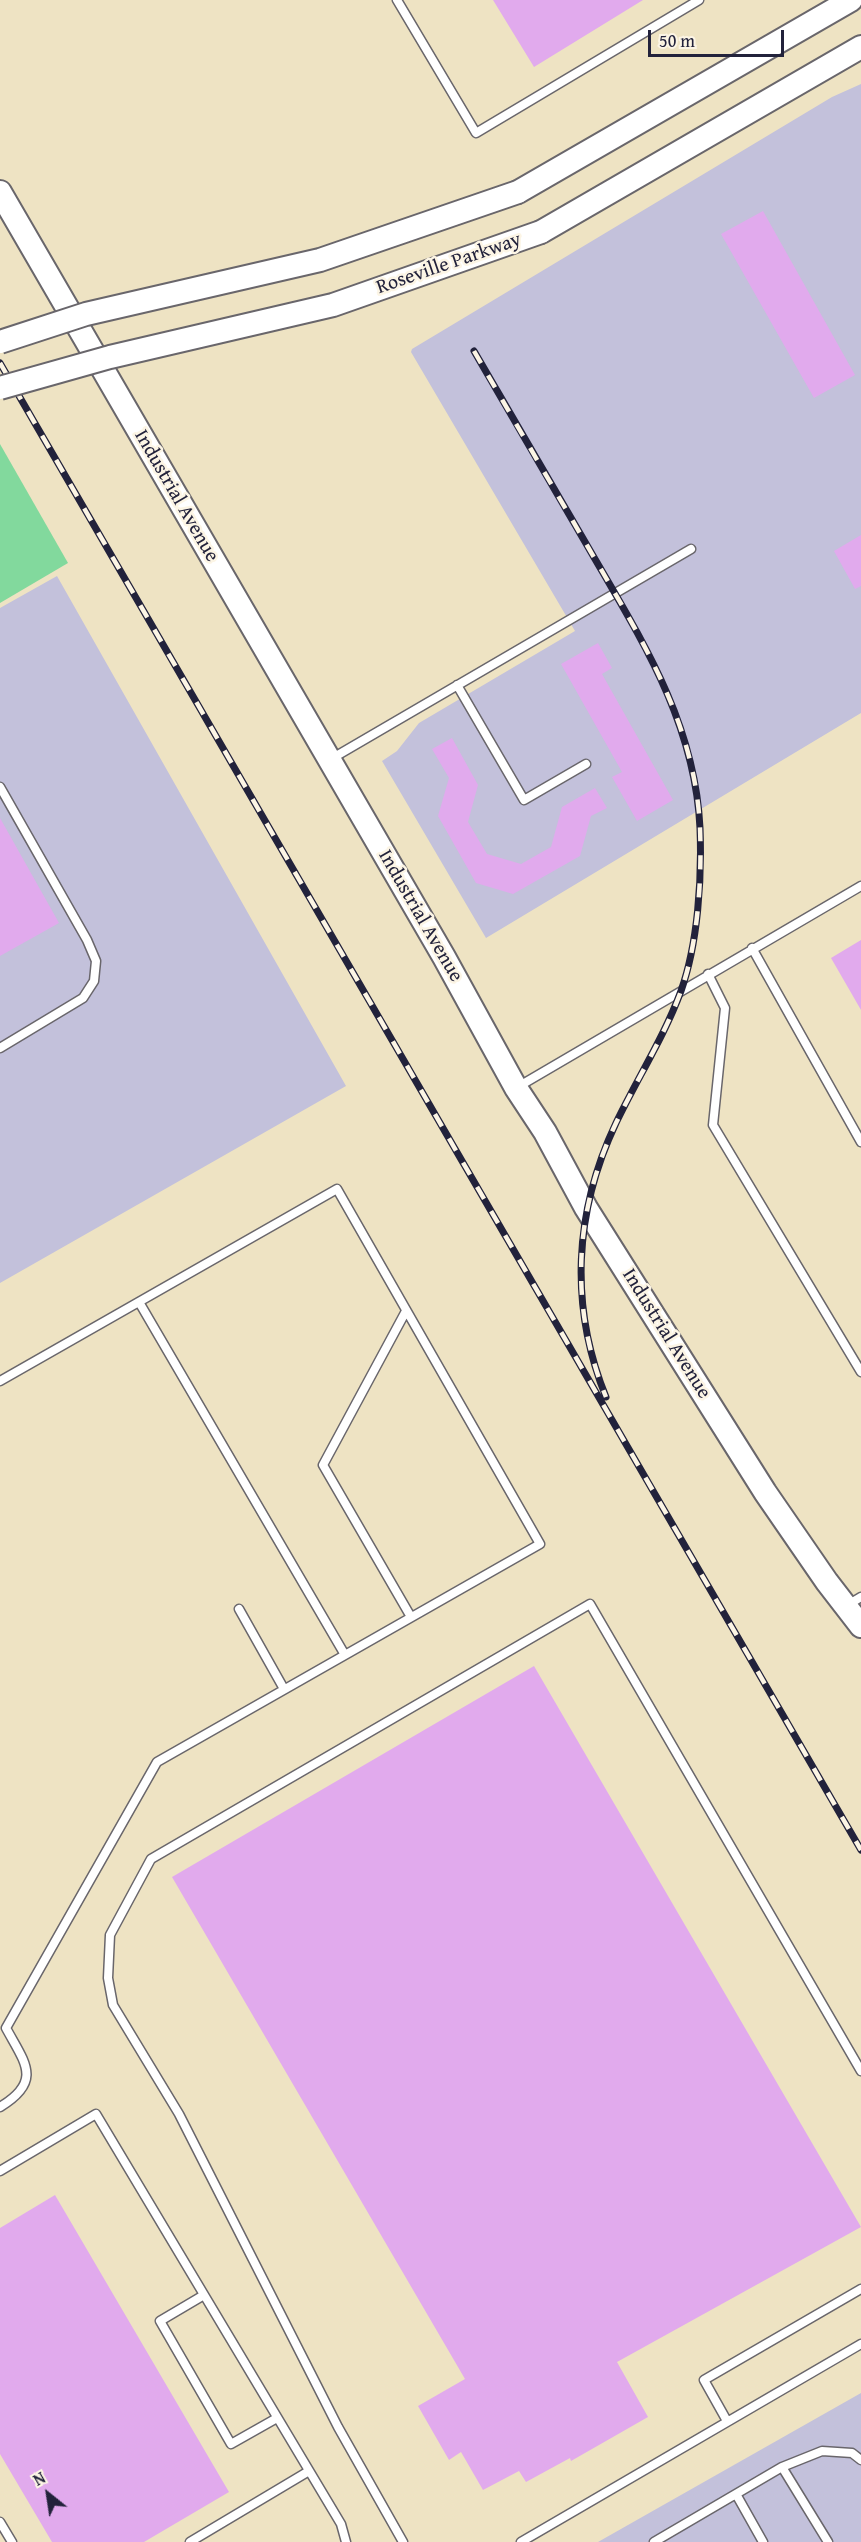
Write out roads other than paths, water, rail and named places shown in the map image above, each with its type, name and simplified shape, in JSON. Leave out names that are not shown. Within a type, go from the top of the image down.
[{"type":"main road","points":[[0,342],[86,314],[320,260],[518,192],[851,0]]},
{"type":"main road","name":"Roseville Parkway","points":[[0,388],[110,357],[333,305],[541,232],[861,47]]},
{"type":"main road","name":"Industrial Avenue","points":[[0,192],[444,957],[516,1088],[545,1132],[586,1208],[791,1532],[853,1601],[861,1626]]},
{"type":"lane","points":[[397,0],[476,133],[699,0]]},
{"type":"lane","points":[[329,760],[691,549]]},
{"type":"lane","points":[[457,686],[524,800],[586,764]]},
{"type":"lane","points":[[0,788],[87,940],[96,961],[94,981],[83,998],[0,1048]]},
{"type":"lane","points":[[516,1088],[861,886]]},
{"type":"lane","points":[[752,948],[861,1142]]},
{"type":"lane","points":[[708,974],[725,1008],[713,1125],[861,1372]]},
{"type":"lane","points":[[0,1381],[337,1189],[540,1544],[157,1762],[6,2028],[25,2062],[27,2078],[23,2090],[0,2107]]},
{"type":"lane","points":[[139,1302],[345,1655]]},
{"type":"lane","points":[[406,1311],[323,1465],[411,1617]]},
{"type":"lane","points":[[403,2542],[338,2427],[179,2114],[113,2005],[108,1978],[110,1935],[151,1859],[590,1604],[861,2071]]},
{"type":"lane","points":[[239,1609],[284,1689]]},
{"type":"lane","points":[[0,2171],[96,2114],[340,2524],[346,2542]]},
{"type":"lane","points":[[727,2421],[704,2380],[861,2289]]},
{"type":"lane","points":[[204,2295],[160,2321],[231,2444],[277,2418]]},
{"type":"lane","points":[[521,2542],[861,2344]]},
{"type":"lane","points":[[654,2542],[782,2467],[822,2451],[852,2453],[861,2448]]},
{"type":"lane","points":[[852,2453],[861,2460]]},
{"type":"lane","points":[[782,2467],[828,2542]]},
{"type":"lane","points":[[190,2542],[309,2471]]},
{"type":"lane","points":[[735,2494],[763,2542]]},
{"type":"lane","points":[[0,2522],[12,2542]]},
{"type":"railway","points":[[474,351],[645,647],[676,716],[688,752],[696,789],[700,828],[698,911],[687,972],[667,1025],[616,1123],[602,1157],[585,1225],[581,1259],[586,1328],[594,1363],[606,1397]]},
{"type":"railway","points":[[0,363],[861,1850]]}]
